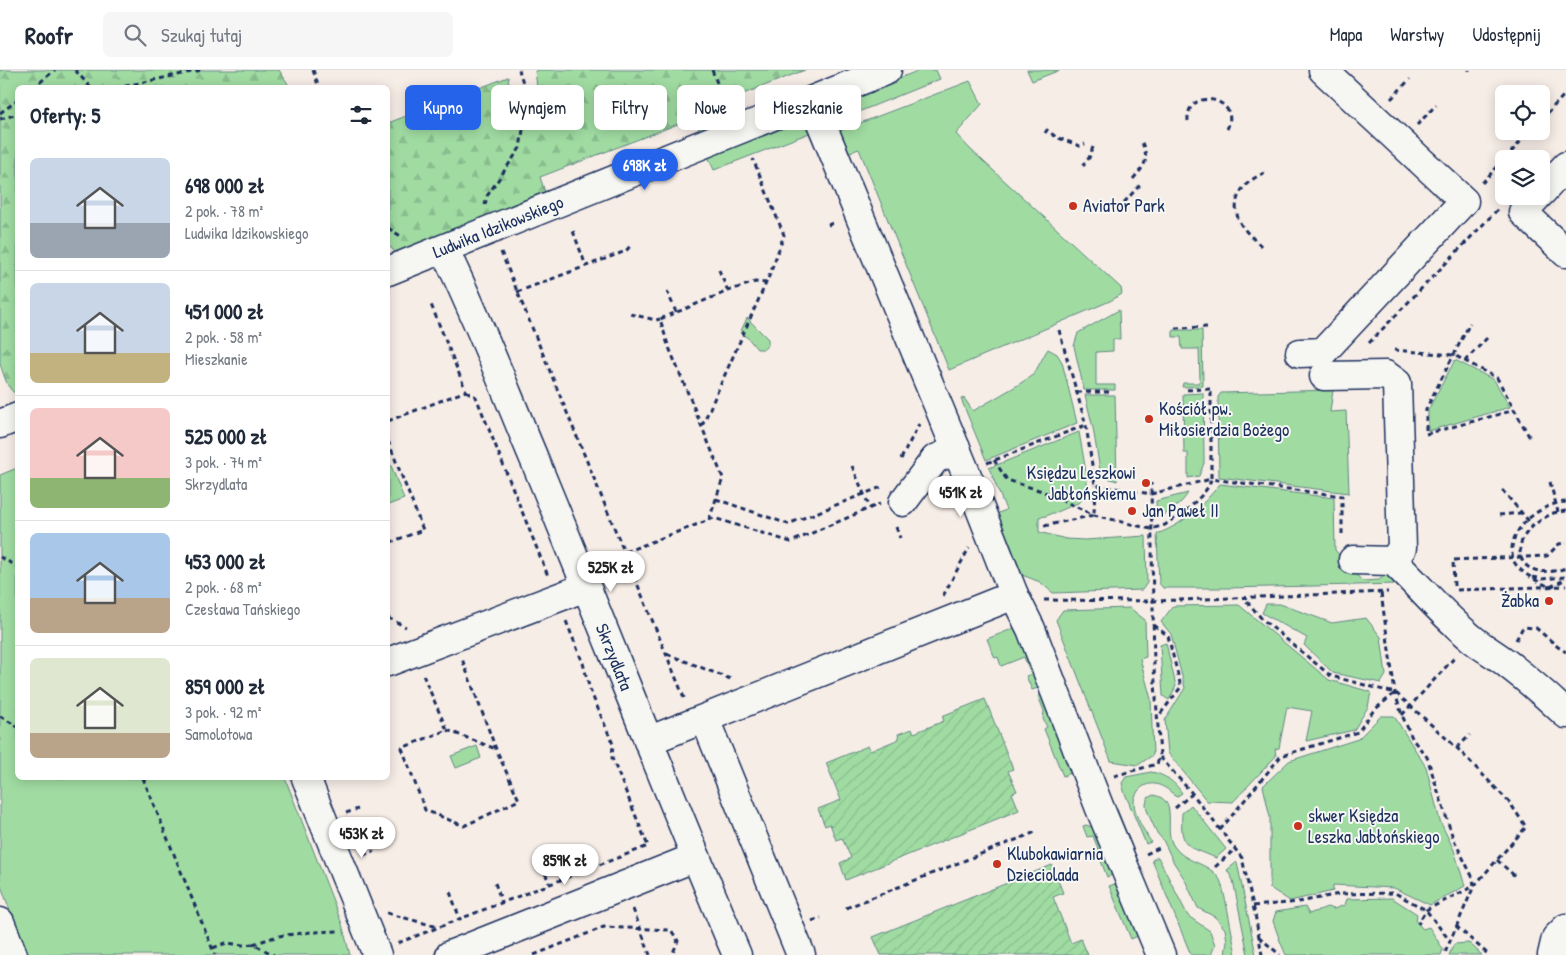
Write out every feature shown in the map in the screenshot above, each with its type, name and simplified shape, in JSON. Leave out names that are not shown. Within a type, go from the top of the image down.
[{"type":"street","name":"Ludwika Idzikowskiego","points":[[851,85],[887,70]]},
{"type":"street","points":[[1300,353],[1323,352],[1464,201],[1323,70]]},
{"type":"street","name":"Ludwika Idzikowskiego","points":[[390,270],[755,124]]},
{"type":"street","points":[[824,130],[1014,595],[1031,629],[1099,806],[1161,955]]},
{"type":"street","points":[[1550,183],[1566,166]]},
{"type":"street","points":[[1520,206],[1566,252]]},
{"type":"street","name":"Skrzydlata","points":[[444,249],[463,289],[737,955]]},
{"type":"street","points":[[1324,376],[1386,375],[1397,384],[1402,548],[1393,561]]},
{"type":"street","points":[[0,424],[15,418]]},
{"type":"street","points":[[896,493],[935,459],[961,462]]},
{"type":"street","points":[[1353,560],[1393,561],[1424,591],[1437,608],[1471,638],[1547,696],[1566,714]]},
{"type":"street","points":[[390,661],[586,588]]},
{"type":"street","points":[[648,741],[1014,595]]},
{"type":"street","points":[[699,721],[801,955]]},
{"type":"street","points":[[307,780],[377,953]]},
{"type":"street","points":[[450,955],[696,857]]},
{"type":"street","points":[[0,922],[13,955]]},
{"type":"street","points":[[1552,955],[1556,938],[1566,928]]},
{"type":"path","points":[[37,85],[55,70]]},
{"type":"path","points":[[75,70],[89,85]]},
{"type":"path","points":[[130,85],[201,70]]},
{"type":"path","points":[[312,70],[318,85]]},
{"type":"path","points":[[484,211],[487,196],[520,148],[528,99],[520,70]]},
{"type":"path","points":[[712,70],[736,132]]},
{"type":"path","points":[[1388,101],[1410,79]]},
{"type":"path","points":[[1550,110],[1566,93]]},
{"type":"path","points":[[1188,121],[1187,113],[1189,107],[1203,99],[1212,100],[1220,102],[1230,114],[1231,121],[1228,129]]},
{"type":"path","points":[[0,113],[15,102]]},
{"type":"path","points":[[1415,127],[1436,105]]},
{"type":"path","points":[[0,119],[15,115]]},
{"type":"path","points":[[1045,133],[1047,130],[1056,137],[1080,146],[1085,144]]},
{"type":"path","points":[[1133,179],[1146,162],[1141,140]]},
{"type":"path","points":[[1513,150],[1522,140]]},
{"type":"path","points":[[1085,166],[1083,164],[1089,158],[1092,147]]},
{"type":"path","points":[[702,426],[766,283],[784,235],[753,159]]},
{"type":"path","points":[[1261,246],[1248,233],[1236,214],[1237,204],[1245,184],[1252,178],[1267,172]]},
{"type":"path","points":[[1118,209],[1140,185]]},
{"type":"path","points":[[1362,348],[1520,206]]},
{"type":"path","points":[[828,225],[837,222]]},
{"type":"path","points":[[573,231],[586,266]]},
{"type":"path","points":[[517,292],[626,251],[631,245]]},
{"type":"path","points":[[500,250],[666,654],[699,721]]},
{"type":"path","points":[[719,270],[728,291]]},
{"type":"path","points":[[630,314],[656,320],[728,291],[755,282],[766,283]]},
{"type":"path","points":[[667,291],[676,312]]},
{"type":"path","points":[[377,953],[549,883],[648,846],[612,758],[613,744],[590,690],[582,662],[557,598],[476,397],[466,391],[430,302]]},
{"type":"path","points":[[660,319],[668,345],[723,478],[709,520]]},
{"type":"path","points":[[1470,323],[1426,409],[1426,434],[1514,410]]},
{"type":"path","points":[[1175,328],[1211,327]]},
{"type":"path","points":[[1059,330],[1086,425],[1095,485],[1094,515]]},
{"type":"path","points":[[1465,361],[1487,338]]},
{"type":"path","points":[[1454,355],[1497,378],[1530,438]]},
{"type":"path","points":[[994,460],[1007,480],[1042,491],[1094,515],[1151,529],[1165,525],[1187,510],[1209,486],[1211,479],[1211,389],[1183,390]]},
{"type":"path","points":[[390,420],[466,391]]},
{"type":"path","points":[[1077,392],[1113,392]]},
{"type":"path","points":[[901,460],[921,418]]},
{"type":"path","points":[[961,462],[994,460],[1086,425]]},
{"type":"path","points":[[390,447],[423,530],[390,542]]},
{"type":"path","points":[[852,466],[859,484]]},
{"type":"path","points":[[1095,485],[1151,494],[1211,479],[1342,496],[1342,534]]},
{"type":"path","points":[[1112,777],[1157,764],[1160,756],[1153,624],[1151,482]]},
{"type":"path","points":[[1550,482],[1558,512]]},
{"type":"path","points":[[1502,490],[1533,526]]},
{"type":"path","points":[[716,499],[788,524],[896,493]]},
{"type":"path","points":[[1550,587],[1522,570],[1512,558],[1512,544],[1520,528],[1534,514],[1549,506],[1566,502]]},
{"type":"path","points":[[1549,506],[1552,513]]},
{"type":"path","points":[[625,552],[714,518],[791,542],[870,508]]},
{"type":"path","points":[[1540,510],[1544,519]]},
{"type":"path","points":[[1566,511],[1552,513],[1533,526],[1527,532],[1521,546],[1522,558],[1527,566],[1534,570],[1542,572],[1558,571],[1566,568]]},
{"type":"path","points":[[1499,515],[1522,513]]},
{"type":"path","points":[[1534,514],[1539,522]]},
{"type":"path","points":[[1044,526],[1094,515]]},
{"type":"path","points":[[1520,528],[1527,532]]},
{"type":"path","points":[[1516,535],[1524,538]]},
{"type":"path","points":[[1566,543],[1559,544],[1547,556],[1453,560],[1454,590],[1566,586]]},
{"type":"path","points":[[941,600],[971,544]]},
{"type":"path","points":[[1512,544],[1521,546]]},
{"type":"path","points":[[0,557],[15,565]]},
{"type":"path","points":[[1522,570],[1527,566]]},
{"type":"path","points":[[1558,571],[1558,578]]},
{"type":"path","points":[[1542,572],[1542,579]]},
{"type":"path","points":[[1530,576],[1542,579],[1566,578]]},
{"type":"path","points":[[1550,587],[1566,578]]},
{"type":"path","points":[[1044,600],[1153,601],[1424,591]]},
{"type":"path","points":[[1381,593],[1395,692],[1402,715],[1413,740],[1428,757],[1453,838],[1473,878],[1474,886]]},
{"type":"path","points":[[1244,598],[1262,619],[1331,676],[1395,692],[1458,748],[1510,802],[1526,827],[1474,886],[1444,955]]},
{"type":"path","points":[[1153,624],[1168,636],[1181,687],[1158,718]]},
{"type":"path","points":[[1520,632],[1523,627],[1536,628],[1566,652]]},
{"type":"path","points":[[454,637],[496,749],[519,800],[464,826],[425,810],[402,748],[447,730],[496,749]]},
{"type":"path","points":[[1402,715],[1471,638]]},
{"type":"path","points":[[666,654],[741,683]]},
{"type":"path","points":[[420,668],[447,730]]},
{"type":"path","points":[[1220,830],[1281,756],[1358,732],[1374,710],[1395,692]]},
{"type":"path","points":[[0,716],[15,725]]},
{"type":"path","points":[[1458,748],[1470,735]]},
{"type":"path","points":[[1160,756],[1242,858],[1262,955]]},
{"type":"path","points":[[144,780],[215,955]]},
{"type":"path","points":[[1175,808],[1192,794]]},
{"type":"path","points":[[846,908],[1038,831]]},
{"type":"path","points":[[1144,855],[1159,848]]},
{"type":"path","points":[[1214,868],[1235,849]]},
{"type":"path","points":[[1497,860],[1516,877]]},
{"type":"path","points":[[542,866],[549,883]]},
{"type":"path","points":[[495,883],[502,903]]},
{"type":"path","points":[[1418,924],[1426,910],[1474,886]]},
{"type":"path","points":[[450,892],[460,919]]},
{"type":"path","points":[[1253,906],[1299,902],[1339,894],[1395,893],[1426,910],[1450,941]]},
{"type":"path","points":[[632,905],[650,955]]},
{"type":"path","points":[[213,948],[226,943],[253,944],[278,936],[311,932],[339,932],[363,916],[365,907],[438,927]]},
{"type":"path","points":[[1456,926],[1489,955]]},
{"type":"path","points":[[534,955],[604,927],[671,930],[678,941],[672,955]]},
{"type":"path","points":[[1259,937],[1280,955]]},
{"type":"path","points":[[253,944],[274,955]]},
{"type":"green space","points":[[0,70],[279,70],[289,85],[15,85],[15,393],[8,385],[0,364]]},
{"type":"green space","points":[[538,70],[805,70],[766,85],[755,85],[755,89],[745,93],[745,85],[677,85],[677,124],[667,128],[667,85],[594,85],[594,130],[662,130],[540,177],[545,192],[396,253],[390,247],[390,122],[405,116],[405,130],[481,130],[481,87],[508,77],[509,85],[491,85],[491,130],[584,130],[584,85],[537,85],[535,71]]},
{"type":"green space","points":[[920,70],[936,70],[940,79],[861,111],[861,93]]},
{"type":"green space","points":[[1027,70],[1060,70],[1032,81]]},
{"type":"green space","points":[[970,81],[982,104],[956,134],[1121,288],[1122,294],[1110,301],[949,370],[859,149],[844,154],[834,133],[842,130],[861,130],[861,123]]},
{"type":"green space","points":[[770,130],[808,130],[812,132],[714,170],[707,154]]},
{"type":"green space","points":[[1119,310],[1120,339],[1113,339],[1113,351],[1096,352],[1096,385],[1115,385],[1115,390],[1084,390],[1074,346],[1078,333]]},
{"type":"green space","points":[[747,318],[768,339],[768,345],[764,349],[757,349],[748,338],[740,333]]},
{"type":"green space","points":[[1173,330],[1202,330],[1203,386],[1182,387],[1183,383],[1198,383],[1200,380],[1199,349],[1182,349],[1181,337],[1173,337]]},
{"type":"green space","points":[[1048,349],[1057,354],[1062,362],[1077,423],[986,460],[961,399],[964,398],[973,411],[1034,374]]},
{"type":"green space","points":[[1455,360],[1494,380],[1510,407],[1428,431],[1428,410]]},
{"type":"green space","points":[[1333,390],[1330,412],[1346,411],[1349,493],[1219,477],[1218,397],[1221,393]]},
{"type":"green space","points":[[1203,393],[1204,463],[1199,476],[1188,478],[1188,453],[1184,453],[1183,394]]},
{"type":"green space","points":[[1085,395],[1115,395],[1117,481],[1101,476]]},
{"type":"green space","points":[[1079,432],[1088,491],[1080,502],[1055,513],[1039,517],[1039,532],[1066,539],[1085,540],[1146,536],[1147,583],[1142,590],[1053,593],[1040,582],[1017,573],[991,516],[1006,510],[989,468]]},
{"type":"green space","points":[[390,463],[404,499],[390,504]]},
{"type":"green space","points":[[15,469],[15,780],[286,780],[342,924],[350,955],[26,955],[0,883],[0,475]]},
{"type":"green space","points":[[1220,484],[1334,498],[1335,550],[1362,581],[1379,580],[1387,574],[1400,584],[1163,588],[1159,583],[1157,534],[1184,520]]},
{"type":"green space","points":[[1188,493],[1174,508],[1157,518],[1156,501]]},
{"type":"green space","points":[[1266,604],[1280,604],[1332,623],[1366,618],[1381,637],[1386,675],[1381,683],[1333,673],[1304,645],[1307,638],[1262,613]]},
{"type":"green space","points":[[1239,605],[1329,680],[1371,692],[1368,707],[1354,730],[1306,741],[1312,711],[1287,707],[1279,748],[1275,749],[1276,756],[1233,802],[1207,801],[1168,753],[1165,720],[1185,688],[1171,634],[1161,622],[1173,606]]},
{"type":"green space","points":[[1130,608],[1145,620],[1146,657],[1140,659],[1151,699],[1153,755],[1138,765],[1111,761],[1056,620],[1063,610]]},
{"type":"green space","points":[[1022,625],[1046,685],[1032,690],[1026,676],[1031,674],[1024,657],[1001,666],[998,657],[995,658],[987,639]]},
{"type":"green space","points":[[1166,643],[1176,686],[1169,700],[1163,696],[1160,645]]},
{"type":"green space","points":[[1048,692],[1080,769],[1063,776],[1044,729],[1047,727],[1043,719],[1044,711],[1038,696]]},
{"type":"green space","points":[[985,699],[1013,769],[1008,771],[1017,791],[1012,793],[1019,810],[846,880],[840,863],[851,858],[842,838],[836,840],[830,824],[825,826],[818,809],[841,800],[826,763],[868,746],[870,751],[899,739],[898,734],[912,729],[914,733],[944,721],[942,716]]},
{"type":"green space","points":[[1381,716],[1394,716],[1426,767],[1440,821],[1454,850],[1465,886],[1430,905],[1394,888],[1333,885],[1333,891],[1290,901],[1270,888],[1270,817],[1263,786],[1289,761],[1358,739]]},
{"type":"green space","points":[[477,746],[481,758],[456,768],[451,756]]},
{"type":"green space","points":[[1151,772],[1169,779],[1182,793],[1176,797],[1168,789],[1153,784],[1148,784],[1138,791],[1134,799],[1134,807],[1140,823],[1151,842],[1146,844],[1122,783],[1126,777]]},
{"type":"green space","points":[[1153,795],[1166,802],[1169,814],[1170,837],[1177,850],[1189,859],[1209,869],[1220,880],[1236,955],[1225,955],[1227,941],[1225,929],[1215,917],[1198,908],[1184,878],[1163,840],[1157,833],[1146,804],[1148,798]]},
{"type":"green space","points":[[1115,804],[1140,866],[1135,867],[1110,806]]},
{"type":"green space","points":[[1191,805],[1226,849],[1216,858],[1192,847],[1184,839],[1182,833],[1182,813]]},
{"type":"green space","points":[[1086,825],[1098,829],[1121,872],[1107,877],[1101,861],[1095,854],[1099,851],[1093,836],[1087,837],[1083,826]]},
{"type":"green space","points":[[1158,857],[1188,916],[1210,931],[1215,945],[1211,955],[1191,955],[1152,860]]},
{"type":"green space","points":[[1237,862],[1256,955],[1248,955],[1233,880],[1227,870]]},
{"type":"green space","points":[[1052,865],[1063,893],[1053,897],[1071,943],[1081,939],[1088,955],[881,955],[873,937]]},
{"type":"green space","points":[[1124,881],[1145,933],[1131,939],[1109,886]]},
{"type":"green space","points":[[1392,898],[1417,914],[1416,922],[1423,929],[1429,927],[1443,949],[1441,955],[1286,955],[1273,921],[1276,912],[1305,907],[1309,914],[1327,907],[1334,909],[1345,905],[1347,899]]},
{"type":"green space","points":[[1469,943],[1482,955],[1449,955],[1454,944]]},
{"type":"place","name":"Aviator Park","points":[[1073,206]]},
{"type":"place","name":"Kościół pw. Miłosierdzia Bożego","points":[[1149,419]]},
{"type":"place","name":"Księdzu Leszkowi Jabłońskiemu","points":[[1146,483]]},
{"type":"place","name":"Jan Paweł II","points":[[1132,511]]},
{"type":"place","name":"Żabka","points":[[1549,601]]},
{"type":"place","name":"skwer Księdza Leszka Jabłońskiego","points":[[1298,826]]},
{"type":"place","name":"Klubokawiarnia Dzieciolada","points":[[997,864]]}]
